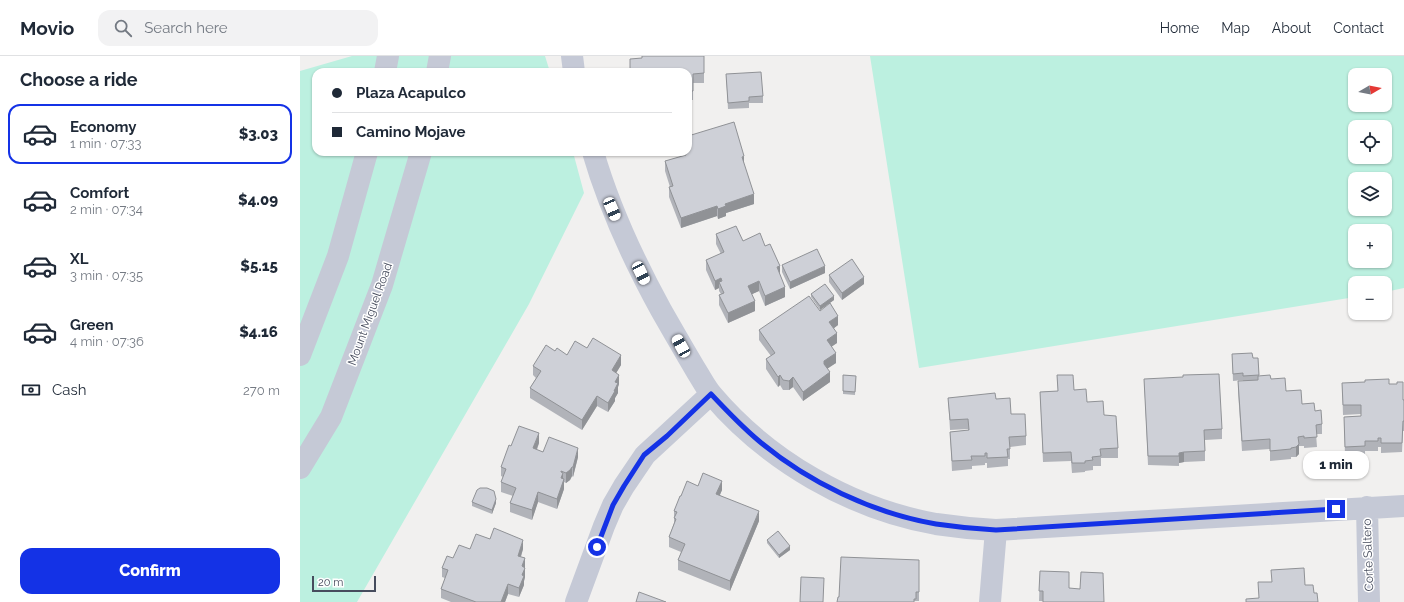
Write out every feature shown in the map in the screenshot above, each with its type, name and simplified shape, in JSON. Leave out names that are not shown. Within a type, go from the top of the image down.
[{"type":"street","points":[[386,68],[388,56]]},
{"type":"street","points":[[438,68],[440,56]]},
{"type":"street","points":[[572,56],[574,68]]},
{"type":"street","points":[[300,355],[338,256],[366,156]]},
{"type":"street","name":"Mount Miguel Road","points":[[300,468],[330,417],[382,285],[420,156]]},
{"type":"street","points":[[594,156],[602,185],[648,286],[681,346],[711,394],[744,428],[786,462],[844,495],[876,508],[935,524],[996,530],[1404,506]]},
{"type":"street","points":[[576,602],[613,505],[644,455],[667,436],[711,394]]},
{"type":"street","name":"Corte Saltero","points":[[1367,507],[1369,602]]},
{"type":"street","points":[[990,602],[996,530]]},
{"type":"green space","points":[[352,56],[545,56],[549,68],[312,68],[312,156],[574,156],[584,193],[529,304],[357,602],[300,602],[300,71]]},
{"type":"green space","points":[[870,56],[1404,56],[1404,288],[1392,291],[1392,276],[1348,276],[1348,298],[919,368]]},
{"type":"building","points":[[642,56],[704,56],[704,73],[693,74],[692,91],[692,68],[630,68],[630,59],[642,58]]},
{"type":"building","points":[[761,72],[763,96],[749,97],[749,101],[728,103],[726,74]]},
{"type":"building","points":[[734,122],[744,156],[742,157],[754,194],[725,204],[726,206],[718,209],[717,206],[681,218],[669,187],[673,186],[665,161],[682,156],[692,156],[692,135]]},
{"type":"building","points":[[736,226],[743,241],[760,233],[765,246],[770,244],[780,266],[777,267],[785,287],[765,296],[759,281],[748,286],[755,301],[728,313],[719,295],[724,293],[719,282],[722,281],[721,278],[715,281],[706,260],[724,252],[716,234]]},
{"type":"building","points":[[817,249],[825,266],[790,282],[782,265]]},
{"type":"building","points":[[852,259],[864,277],[842,293],[829,275]]},
{"type":"building","points":[[825,284],[834,296],[820,306],[811,294]]},
{"type":"building","points":[[809,296],[820,311],[830,303],[838,316],[829,322],[837,333],[827,340],[836,353],[824,361],[824,364],[830,372],[803,392],[793,377],[789,381],[783,380],[780,375],[778,377],[766,359],[775,353],[759,330]]},
{"type":"building","points":[[593,338],[621,355],[612,370],[619,375],[615,382],[618,383],[608,403],[597,396],[582,420],[530,388],[541,371],[533,366],[546,345],[555,351],[557,348],[567,355],[575,341],[587,348]]},
{"type":"building","points":[[1252,353],[1253,358],[1258,358],[1259,375],[1243,376],[1243,373],[1233,374],[1232,354]]},
{"type":"building","points":[[1219,374],[1222,429],[1204,430],[1205,451],[1184,452],[1179,453],[1179,456],[1148,456],[1144,379],[1183,377],[1183,375]]},
{"type":"building","points":[[843,375],[856,376],[855,392],[843,391]]},
{"type":"building","points":[[1057,375],[1073,375],[1074,390],[1086,389],[1087,402],[1103,401],[1104,415],[1116,416],[1118,448],[1100,449],[1101,456],[1092,457],[1093,460],[1085,461],[1085,463],[1072,463],[1071,452],[1043,453],[1040,392],[1058,391]]},
{"type":"building","points":[[1270,375],[1271,379],[1285,378],[1286,391],[1301,390],[1302,404],[1314,403],[1315,411],[1321,410],[1322,424],[1316,425],[1317,437],[1298,437],[1299,444],[1296,447],[1291,449],[1270,451],[1270,439],[1242,441],[1238,381],[1258,380],[1258,376]]},
{"type":"building","points":[[1389,379],[1389,384],[1403,382],[1404,421],[1402,443],[1381,443],[1381,438],[1378,438],[1378,441],[1365,441],[1365,446],[1345,447],[1344,417],[1361,416],[1361,405],[1343,405],[1342,383]]},
{"type":"building","points":[[995,393],[996,399],[1010,398],[1011,414],[1025,414],[1026,436],[1009,437],[1010,449],[1007,449],[1008,457],[987,458],[987,453],[985,453],[985,456],[971,456],[972,460],[952,461],[950,432],[969,430],[968,419],[950,420],[948,398]]},
{"type":"building","points":[[519,426],[539,433],[533,448],[543,452],[549,437],[578,448],[573,467],[566,473],[561,471],[563,473],[561,478],[564,479],[557,499],[538,492],[532,510],[510,503],[516,488],[501,482],[506,469],[501,467],[509,445],[511,446]]},
{"type":"building","points":[[703,473],[722,481],[716,494],[759,511],[730,581],[678,560],[685,544],[669,537],[676,519],[674,518],[677,512],[674,511],[687,481],[698,486]]},
{"type":"building","points":[[480,488],[487,488],[494,491],[496,499],[492,510],[472,502],[477,490]]},
{"type":"building","points":[[494,528],[523,540],[518,556],[525,558],[522,566],[525,568],[522,575],[524,576],[519,588],[508,584],[501,602],[476,602],[441,589],[448,570],[442,568],[447,556],[453,558],[459,545],[470,549],[476,534],[490,539]]},
{"type":"building","points":[[778,531],[790,546],[779,555],[767,540]]},
{"type":"building","points":[[841,557],[919,560],[919,592],[916,592],[916,599],[914,599],[914,602],[837,602],[839,597]]},
{"type":"building","points":[[1304,568],[1305,585],[1313,585],[1314,593],[1317,593],[1318,602],[1246,602],[1246,599],[1259,598],[1258,582],[1272,582],[1271,570]]},
{"type":"building","points":[[1040,571],[1069,572],[1069,588],[1080,589],[1081,572],[1103,573],[1104,602],[1043,602],[1043,591],[1039,591]]},
{"type":"building","points":[[801,577],[824,578],[823,602],[800,602]]},
{"type":"building","points":[[639,592],[666,602],[636,602]]},
{"type":"route","points":[[597,547],[613,505],[644,455],[667,436],[711,394],[734,419],[759,441],[786,462],[814,479],[844,495],[876,508],[935,524],[996,530],[1336,509]]}]
